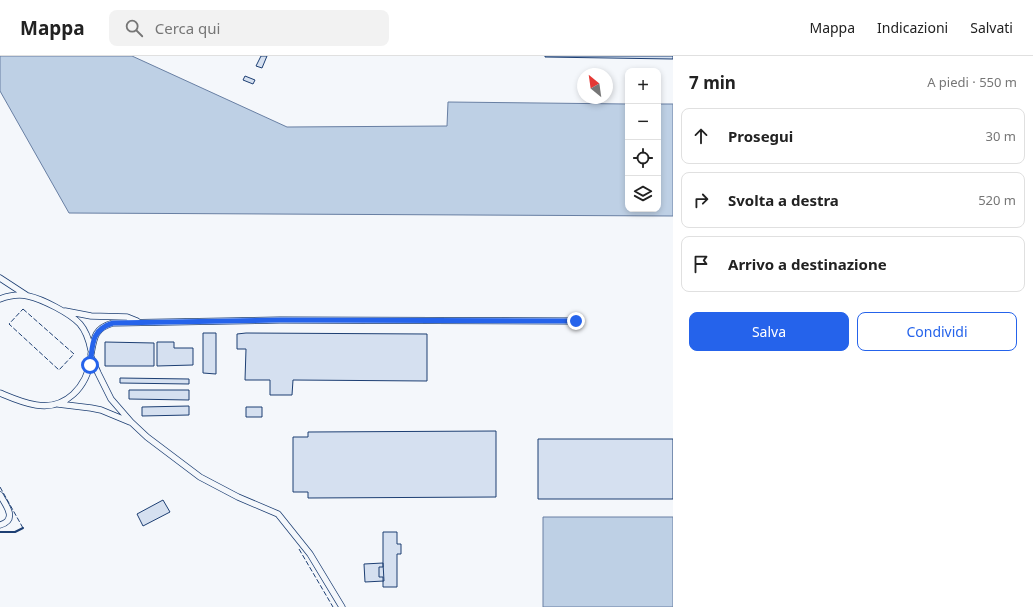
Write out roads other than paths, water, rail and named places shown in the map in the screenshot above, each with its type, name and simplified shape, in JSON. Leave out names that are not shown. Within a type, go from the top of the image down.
[{"type":"street","points":[[0,278],[27,295],[61,310],[75,320],[88,337],[92,356],[98,373],[111,399],[131,422],[147,437],[200,477],[238,497],[278,514],[310,554],[342,607]]},
{"type":"street","points":[[0,299],[12,296],[27,295]]},
{"type":"street","points":[[61,310],[91,316],[127,317],[141,322]]},
{"type":"street","points":[[56,404],[68,398],[78,390],[86,377],[90,365],[96,335],[104,327],[113,323],[280,320],[576,321]]},
{"type":"street","points":[[0,393],[31,404],[43,406],[56,404],[101,410],[131,422]]},
{"type":"street","points":[[0,495],[10,515],[7,522],[0,525]]},
{"type":"water","points":[[0,56],[132,56],[287,127],[447,126],[448,102],[625,104],[625,212],[661,212],[661,104],[673,104],[673,216],[69,213],[0,91]]},
{"type":"water","points":[[543,517],[673,517],[673,607],[543,607]]}]
